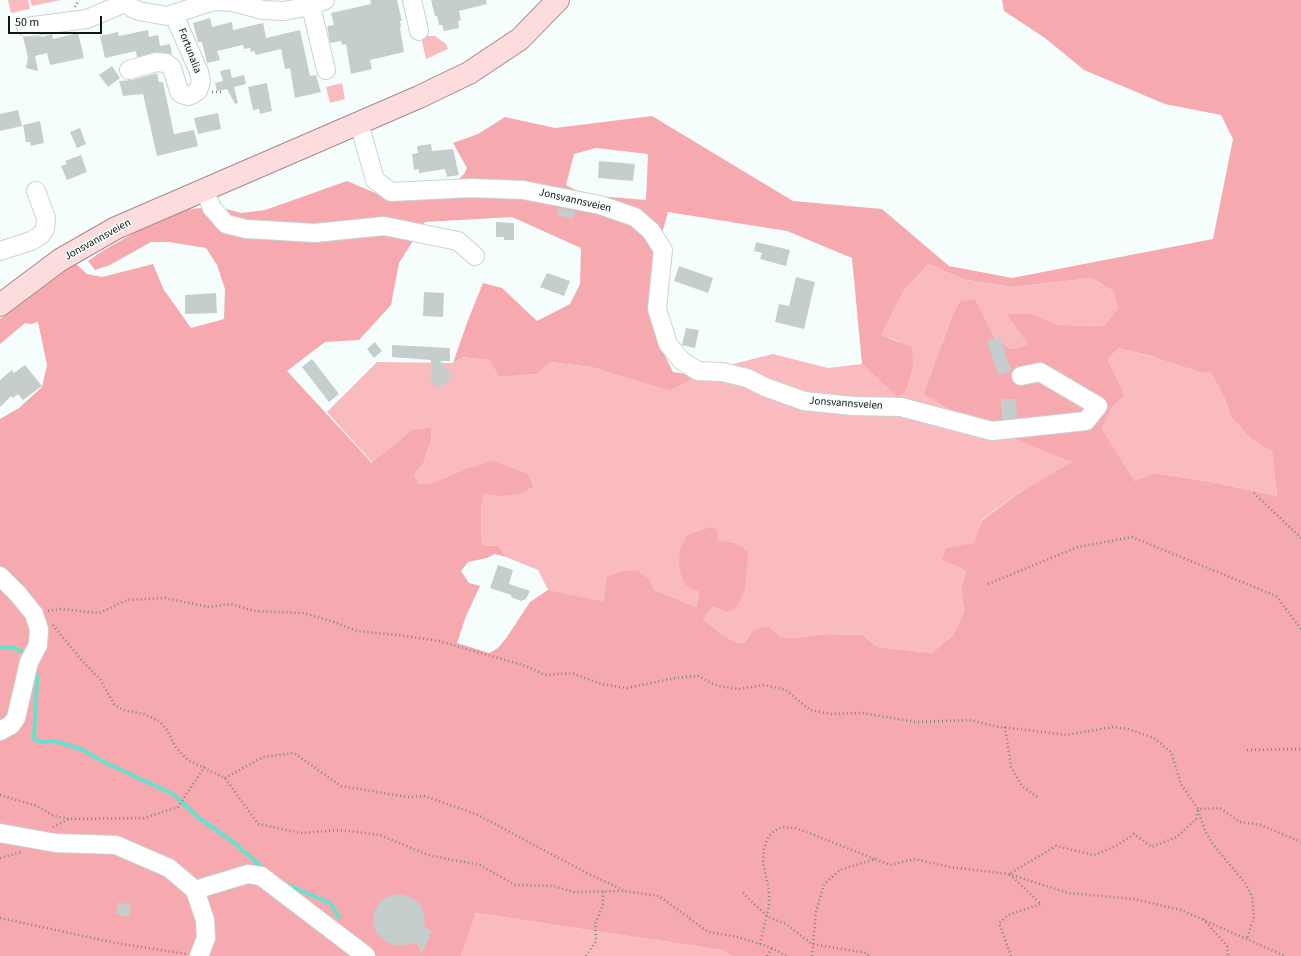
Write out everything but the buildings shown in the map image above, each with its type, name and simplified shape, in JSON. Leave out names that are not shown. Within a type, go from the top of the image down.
[{"type":"main road","name":"Jonsvannsveien","points":[[0,305],[74,251],[116,228],[359,123],[449,83],[483,65],[520,39],[558,0]]},
{"type":"street","points":[[412,0],[419,31]]},
{"type":"street","name":"Fortunalia","points":[[26,27],[87,19],[124,2],[132,8],[160,15],[174,14],[214,1],[233,2],[263,10],[275,11],[318,3]]},
{"type":"street","points":[[318,3],[326,70]]},
{"type":"street","name":"Fortunalia","points":[[129,70],[156,62],[166,63],[172,68],[181,94],[189,96],[198,91],[201,81],[199,72],[174,14]]},
{"type":"street","name":"Jonsvannsveien","points":[[359,123],[375,180],[391,192],[471,188],[524,190],[600,205],[635,217],[651,231],[663,250],[658,309],[668,344],[682,361],[698,371],[722,372],[747,378],[765,387],[804,401],[853,406],[901,407],[992,431],[1086,421],[1098,406],[1040,372],[1021,376]]},
{"type":"street","points":[[204,189],[212,208],[226,224],[246,230],[315,233],[384,226],[458,241],[475,256]]},
{"type":"street","points":[[0,251],[31,241],[41,235],[45,229],[46,218],[36,191]]},
{"type":"street","points":[[0,576],[18,594],[34,614],[39,629],[38,645],[29,662],[16,718],[11,725],[0,731]]},
{"type":"street","points":[[0,833],[41,841],[116,845],[169,868],[195,890],[205,920],[206,938],[194,955]]},
{"type":"street","points":[[195,890],[248,874],[261,876],[366,956]]},
{"type":"path","points":[[1254,493],[1301,538]]},
{"type":"path","points":[[988,584],[1078,547],[1132,538],[1276,596],[1301,629]]},
{"type":"path","points":[[34,614],[60,609],[99,613],[127,600],[165,598],[209,607],[231,604],[254,611],[303,613],[334,622],[357,632],[406,636],[439,641],[526,666],[546,675],[572,673],[601,684],[627,688],[675,678],[698,676],[718,686],[739,689],[764,685],[786,690],[810,710],[830,714],[862,713],[916,722],[969,720],[1005,727],[1066,735],[1114,727],[1128,729],[1154,738],[1170,752],[1181,784],[1198,809],[1205,831],[1212,843],[1245,883],[1252,896],[1254,916],[1248,939]]},
{"type":"path","points":[[34,614],[53,624],[83,662],[100,679],[114,704],[123,710],[144,714],[159,721],[176,748],[188,760],[205,766],[225,778],[258,824],[301,833],[340,830],[380,835],[428,856],[480,865],[515,885],[553,886],[574,892],[624,890],[659,896],[708,932],[738,937],[772,948],[787,956]]},
{"type":"path","points":[[1005,727],[1011,767],[1022,786],[1037,797]]},
{"type":"path","points":[[1247,750],[1301,749]]},
{"type":"path","points":[[225,778],[263,757],[294,753],[341,786],[408,797],[424,796],[476,814],[585,872],[624,890]]},
{"type":"path","points":[[0,795],[37,806],[54,816],[69,819],[144,818],[178,807],[205,766]]},
{"type":"path","points":[[1198,809],[1220,808],[1240,822],[1261,825],[1301,842]]},
{"type":"path","points":[[1009,874],[1056,846],[1094,854],[1116,846],[1134,834],[1152,847],[1177,838],[1196,818],[1198,809]]},
{"type":"path","points":[[0,858],[32,848],[41,841],[48,829],[69,819]]},
{"type":"path","points":[[760,944],[768,917],[769,891],[763,863],[764,849],[768,837],[774,831],[782,827],[796,828],[890,865],[915,859],[949,866],[1009,874],[1068,893],[1134,899],[1181,910],[1248,939],[1268,950],[1285,956]]},
{"type":"path","points":[[812,956],[816,912],[824,884],[840,870],[875,859]]},
{"type":"path","points":[[1009,874],[1041,904],[1008,915],[999,923],[1011,956]]},
{"type":"path","points":[[586,956],[596,941],[595,924],[603,905],[603,891]]},
{"type":"path","points":[[743,893],[768,917],[786,924],[812,944],[866,953],[869,956]]},
{"type":"path","points":[[0,918],[116,943],[194,955]]},
{"type":"path","points":[[1202,918],[1227,946],[1228,956]]},
{"type":"path","points":[[767,956],[772,948]]},
{"type":"shaded area","points":[[8,0],[28,0],[30,9],[11,13]]},
{"type":"shaded area","points":[[30,0],[61,0],[32,6]]},
{"type":"shaded area","points":[[1002,0],[1301,0],[1301,956],[731,956],[722,950],[476,913],[461,956],[0,956],[0,419],[19,408],[42,387],[47,365],[38,322],[31,324],[25,323],[0,344],[0,319],[51,279],[75,263],[87,274],[102,277],[153,264],[164,290],[191,328],[224,319],[225,289],[217,265],[206,248],[169,242],[151,242],[110,265],[95,270],[88,261],[136,232],[188,209],[219,207],[241,213],[265,210],[347,181],[380,195],[442,195],[464,174],[467,168],[453,143],[478,134],[505,117],[555,128],[652,116],[793,201],[882,209],[949,266],[1012,278],[1213,239],[1233,139],[1221,115],[1165,104],[1084,70],[1045,38],[1004,11]],"holes":[[[596,148],[648,154],[646,200],[586,195],[566,185],[574,154]],[[668,212],[787,231],[852,258],[862,364],[898,397],[907,389],[913,368],[912,347],[881,335],[903,292],[928,264],[966,280],[1012,287],[1092,278],[1113,291],[1118,308],[1104,326],[1059,325],[1031,314],[1007,314],[1028,345],[1010,349],[993,336],[975,299],[959,302],[951,319],[924,394],[953,411],[985,423],[1023,443],[1072,462],[1022,491],[981,521],[974,543],[946,548],[942,560],[966,571],[961,588],[964,611],[954,634],[932,653],[877,647],[863,635],[828,634],[794,638],[781,637],[771,628],[762,627],[751,633],[745,642],[737,643],[721,634],[703,619],[713,607],[728,612],[738,605],[745,589],[748,551],[736,543],[718,540],[717,530],[711,527],[687,535],[680,549],[679,566],[683,582],[691,589],[699,592],[696,607],[654,590],[650,580],[637,570],[619,572],[607,577],[604,602],[548,590],[530,602],[507,637],[498,648],[489,653],[457,643],[466,616],[480,586],[469,583],[461,571],[468,562],[487,558],[495,554],[506,557],[499,546],[482,545],[481,507],[484,494],[498,496],[519,494],[533,487],[528,474],[493,461],[463,470],[430,484],[419,484],[414,475],[424,462],[431,440],[431,428],[412,430],[372,463],[287,371],[325,342],[359,340],[391,305],[399,263],[425,222],[512,217],[581,248],[580,284],[570,304],[537,321],[502,288],[483,283],[453,363],[462,357],[489,360],[499,377],[537,374],[550,362],[591,367],[670,391],[698,376],[673,372],[659,344],[657,251]],[[1118,348],[1151,356],[1204,373],[1210,371],[1225,399],[1231,417],[1251,439],[1272,452],[1277,496],[1212,482],[1153,473],[1135,481],[1102,429],[1111,409],[1125,395],[1108,360]]]},
{"type":"shaded area","points":[[435,36],[446,44],[448,49],[426,59],[421,37]]},
{"type":"shaded area","points":[[342,83],[345,99],[330,103],[326,87]]},
{"type":"shaded area","points":[[928,264],[966,280],[1012,287],[1092,278],[1113,291],[1118,308],[1104,326],[1059,325],[1031,314],[1008,314],[1028,345],[1010,349],[993,336],[959,302],[942,344],[985,423],[1023,443],[1073,462],[1022,491],[981,520],[974,544],[942,560],[966,571],[961,588],[964,611],[954,634],[932,653],[877,647],[863,635],[828,634],[794,638],[781,637],[771,628],[751,633],[745,642],[737,643],[721,634],[703,619],[713,607],[728,612],[736,543],[717,540],[691,589],[699,592],[696,607],[654,590],[650,580],[604,603],[548,590],[538,570],[506,557],[499,546],[482,545],[481,507],[484,494],[498,496],[463,470],[430,484],[419,485],[414,475],[424,462],[431,440],[412,430],[373,463],[327,412],[377,362],[453,363],[461,357],[489,360],[499,377],[537,374],[550,362],[591,367],[670,391],[698,376],[729,365],[773,354],[828,368],[862,364],[898,396],[907,389],[913,368],[899,341],[881,335],[903,292]]},
{"type":"shaded area","points":[[1118,348],[1210,371],[1225,399],[1231,417],[1251,439],[1272,452],[1277,496],[1212,482],[1153,473],[1135,481],[1102,429],[1111,409],[1125,395],[1108,360]]},
{"type":"shaded area","points":[[476,913],[722,950],[731,956],[461,956]]},
{"type":"waterway","points":[[0,648],[10,647],[21,651]]},
{"type":"waterway","points":[[35,667],[37,679],[34,738],[40,742],[54,741],[81,749],[102,761],[173,794],[199,818],[232,841],[265,870]]},
{"type":"waterway","points":[[283,883],[330,903],[339,917]]}]
